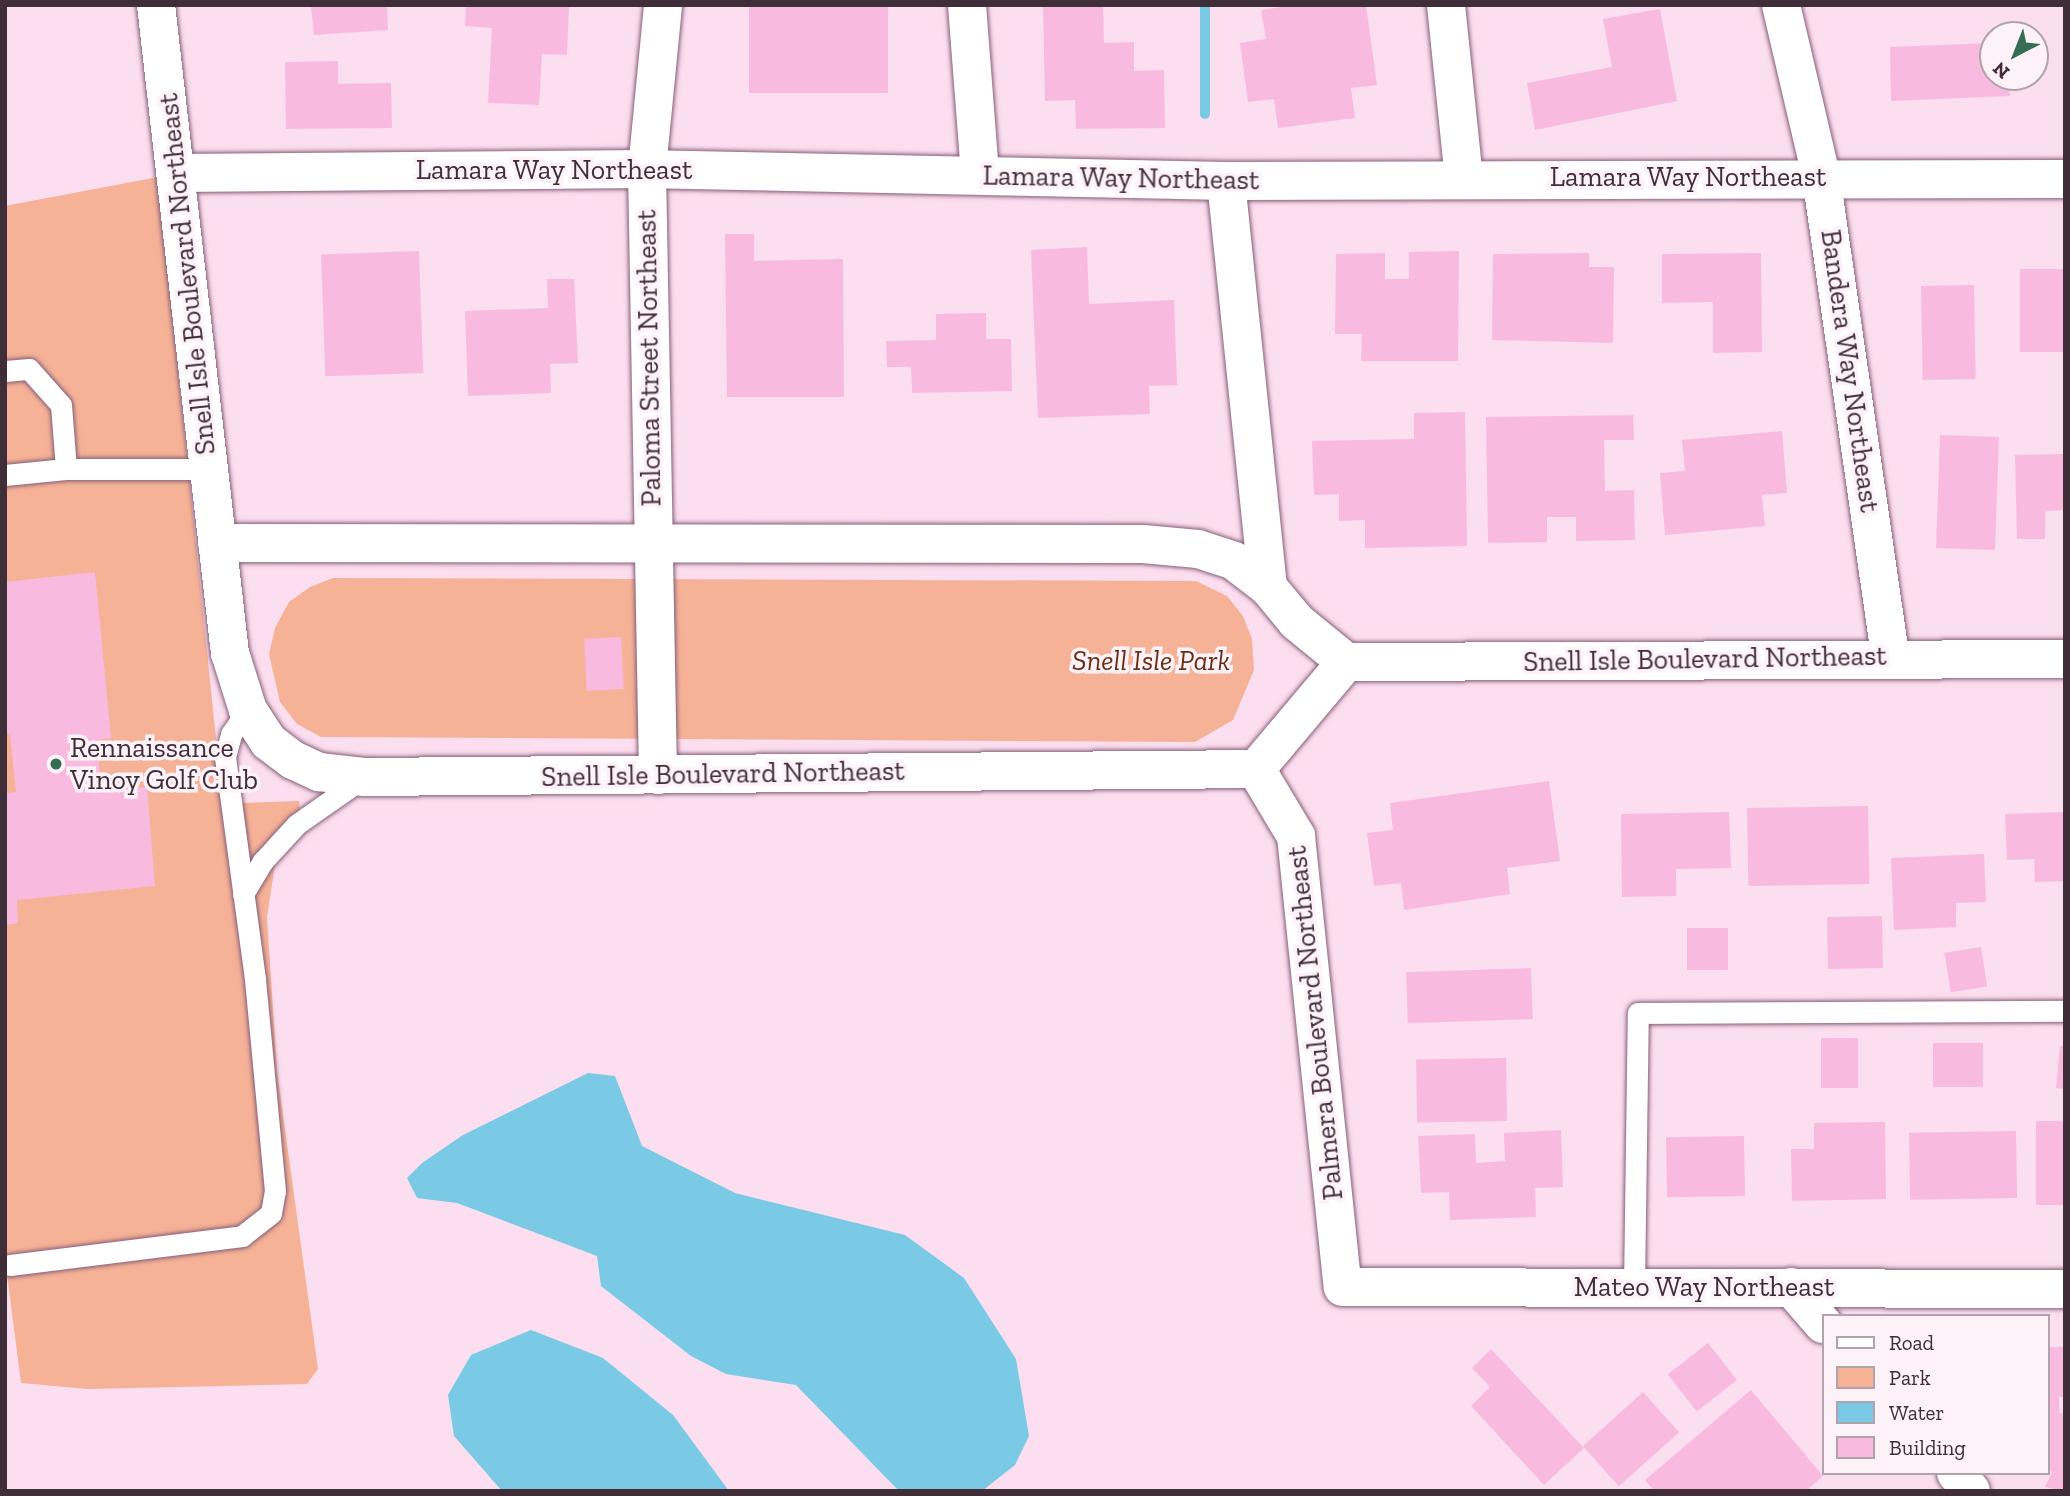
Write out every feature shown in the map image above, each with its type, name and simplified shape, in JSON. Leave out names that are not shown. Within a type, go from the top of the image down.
[{"type":"street","name":"Snell Isle Boulevard Northeast","points":[[156,5],[230,653],[248,710],[269,742],[293,760],[319,772],[364,778],[1256,769]]},
{"type":"street","name":"Paloma Street Northeast","points":[[659,775],[652,543],[647,169],[663,5]]},
{"type":"street","points":[[967,5],[980,175]]},
{"type":"street","points":[[1446,5],[1464,179]]},
{"type":"street","name":"Bandera Way Northeast","points":[[1781,5],[1821,176],[1890,657]]},
{"type":"street","name":"Lamara Way Northeast","points":[[177,173],[647,169],[1226,181],[1821,176],[2065,178]]},
{"type":"street","points":[[1226,181],[1268,587]]},
{"type":"street","points":[[217,543],[1143,544],[1198,549],[1234,561],[1268,587],[1297,622],[1346,662],[1256,769]]},
{"type":"street","name":"Snell Isle Boulevard Northeast","points":[[1346,662],[1890,657],[2065,659]]},
{"type":"street","name":"Palmera Boulevard Northeast","points":[[1256,769],[1296,836],[1343,1287]]},
{"type":"street","name":"Mateo Way Northeast","points":[[1343,1287],[2065,1289]]},
{"type":"street","points":[[1791,1287],[1822,1323]]},
{"type":"street","points":[[1958,1475],[1971,1491]]},
{"type":"lane","points":[[5,371],[29,369],[61,405],[66,469]]},
{"type":"lane","points":[[5,475],[66,469],[209,469]]},
{"type":"lane","points":[[10,1265],[242,1236],[271,1213],[275,1191],[243,894],[225,757],[231,734],[248,710]]},
{"type":"lane","points":[[243,894],[262,861],[297,824],[364,778]]},
{"type":"lane","points":[[1634,1287],[1638,1013],[2065,1011]]},
{"type":"green space","points":[[158,177],[221,787],[239,803],[299,801],[302,831],[275,865],[267,917],[277,1071],[318,1369],[307,1384],[88,1389],[21,1383],[5,1259],[5,206]]},
{"type":"green space","name":"Snell Isle Park","points":[[333,578],[1196,581],[1227,596],[1243,616],[1252,639],[1254,670],[1233,720],[1195,742],[321,737],[297,724],[280,702],[269,654],[275,628],[289,602],[310,587]]},
{"type":"water","points":[[588,1073],[615,1076],[642,1146],[735,1193],[905,1235],[964,1278],[1016,1359],[1029,1436],[1015,1465],[982,1491],[899,1491],[796,1385],[726,1374],[691,1356],[601,1286],[597,1256],[457,1203],[417,1198],[407,1178],[422,1163],[463,1135]]},
{"type":"water","points":[[531,1330],[603,1358],[673,1415],[729,1491],[502,1491],[454,1436],[448,1395],[471,1355]]},
{"type":"building","points":[[311,5],[387,5],[388,30],[314,35]]},
{"type":"building","points":[[466,5],[569,5],[567,55],[542,54],[539,105],[488,103],[492,28],[465,26]]},
{"type":"building","points":[[749,5],[888,5],[888,93],[749,93]]},
{"type":"building","points":[[1043,5],[1103,5],[1104,43],[1134,42],[1134,71],[1164,70],[1165,128],[1076,129],[1075,100],[1045,101]]},
{"type":"building","points":[[1294,5],[1366,5],[1377,85],[1351,88],[1355,118],[1278,128],[1274,99],[1248,102],[1240,43],[1266,39],[1261,10]]},
{"type":"building","points":[[1660,9],[1677,101],[1535,130],[1527,83],[1612,67],[1603,19]]},
{"type":"building","points":[[1979,44],[1979,91],[2010,91],[2010,96],[1891,101],[1890,47]]},
{"type":"building","points":[[338,61],[338,84],[391,83],[392,128],[286,129],[285,62]]},
{"type":"building","points":[[725,234],[754,234],[754,261],[843,259],[844,397],[727,397]]},
{"type":"building","points":[[1087,247],[1089,304],[1174,300],[1177,385],[1149,386],[1150,414],[1038,418],[1031,250]]},
{"type":"building","points":[[419,251],[423,373],[325,376],[321,254]]},
{"type":"building","points":[[1459,251],[1458,361],[1361,361],[1362,334],[1335,334],[1336,254],[1385,253],[1385,279],[1409,279],[1409,252]]},
{"type":"building","points":[[1589,253],[1589,267],[1614,267],[1613,343],[1492,340],[1493,254]]},
{"type":"building","points":[[1761,253],[1762,352],[1713,353],[1713,302],[1662,303],[1662,254]]},
{"type":"building","points":[[2020,269],[2065,269],[2065,352],[2020,352]]},
{"type":"building","points":[[547,279],[574,279],[578,363],[550,364],[551,393],[468,396],[465,311],[548,308]]},
{"type":"building","points":[[1974,285],[1976,379],[1923,380],[1921,286]]},
{"type":"building","points":[[986,313],[986,339],[1011,339],[1012,391],[912,393],[911,367],[887,367],[886,341],[936,340],[936,314]]},
{"type":"building","points":[[1465,412],[1467,546],[1365,548],[1365,520],[1339,521],[1339,494],[1314,495],[1312,441],[1414,439],[1414,413]]},
{"type":"building","points":[[1633,415],[1634,440],[1604,440],[1605,491],[1634,490],[1635,540],[1576,541],[1576,517],[1547,517],[1547,542],[1488,543],[1486,417]]},
{"type":"building","points":[[1782,431],[1787,493],[1762,495],[1765,526],[1665,535],[1660,473],[1685,471],[1682,440]]},
{"type":"building","points":[[1940,435],[1999,437],[1995,550],[1936,548]]},
{"type":"building","points":[[2065,454],[2065,510],[2045,511],[2045,539],[2017,539],[2015,455]]},
{"type":"building","name":"Rennaissance Vinoy Golf Club","points":[[95,572],[111,738],[96,740],[102,791],[147,787],[155,886],[17,900],[18,923],[5,925],[5,793],[16,792],[10,734],[5,734],[5,582]]},
{"type":"building","points":[[621,637],[624,689],[587,691],[584,639]]},
{"type":"building","points":[[1549,781],[1560,861],[1507,868],[1510,894],[1404,910],[1401,883],[1374,886],[1367,833],[1393,830],[1390,803]]},
{"type":"building","points":[[1868,806],[1869,884],[1748,886],[1747,808]]},
{"type":"building","points":[[1729,812],[1731,868],[1676,869],[1676,896],[1622,897],[1621,814]]},
{"type":"building","points":[[2065,812],[2065,881],[2035,882],[2034,859],[2007,860],[2005,814]]},
{"type":"building","points":[[1984,854],[1986,902],[1956,903],[1956,927],[1894,930],[1891,858]]},
{"type":"building","points":[[1882,916],[1883,968],[1828,969],[1827,917]]},
{"type":"building","points":[[1687,928],[1728,928],[1728,970],[1687,970]]},
{"type":"building","points":[[1981,947],[1987,987],[1951,992],[1944,953]]},
{"type":"building","points":[[1531,968],[1533,1019],[1408,1023],[1406,972]]},
{"type":"building","points":[[1821,1038],[1858,1038],[1858,1088],[1821,1088]]},
{"type":"building","points":[[1933,1043],[1983,1043],[1983,1087],[1933,1087]]},
{"type":"building","points":[[2060,1046],[2065,1046],[2065,1089],[2056,1088]]},
{"type":"building","points":[[1506,1058],[1507,1121],[1417,1123],[1416,1060]]},
{"type":"building","points":[[2036,1121],[2065,1121],[2065,1205],[2036,1205]]},
{"type":"building","points":[[1885,1122],[1886,1199],[1792,1201],[1791,1149],[1814,1149],[1814,1123]]},
{"type":"building","points":[[1561,1130],[1563,1187],[1535,1188],[1536,1217],[1450,1220],[1449,1192],[1421,1193],[1418,1136],[1475,1134],[1476,1163],[1505,1161],[1504,1133]]},
{"type":"building","points":[[2016,1131],[2017,1198],[1910,1200],[1909,1133]]},
{"type":"building","points":[[1744,1136],[1745,1196],[1667,1197],[1666,1137]]},
{"type":"building","points":[[1708,1343],[1737,1380],[1697,1411],[1668,1374]]},
{"type":"building","points":[[2049,1347],[2065,1347],[2065,1397],[2059,1397],[2059,1412],[2065,1415],[2065,1491],[2045,1487],[2052,1472],[2049,1470]]},
{"type":"building","points":[[1491,1349],[1584,1448],[1544,1485],[1471,1406],[1490,1387],[1472,1368]]},
{"type":"building","points":[[1751,1390],[1823,1476],[1806,1491],[1654,1491],[1645,1480]]},
{"type":"building","points":[[1643,1392],[1679,1432],[1619,1486],[1583,1446]]},
{"type":"waterway","points":[[1205,5],[1205,114]]},
{"type":"place","name":"Rennaissance Vinoy Golf Club","points":[[56,764]]}]
